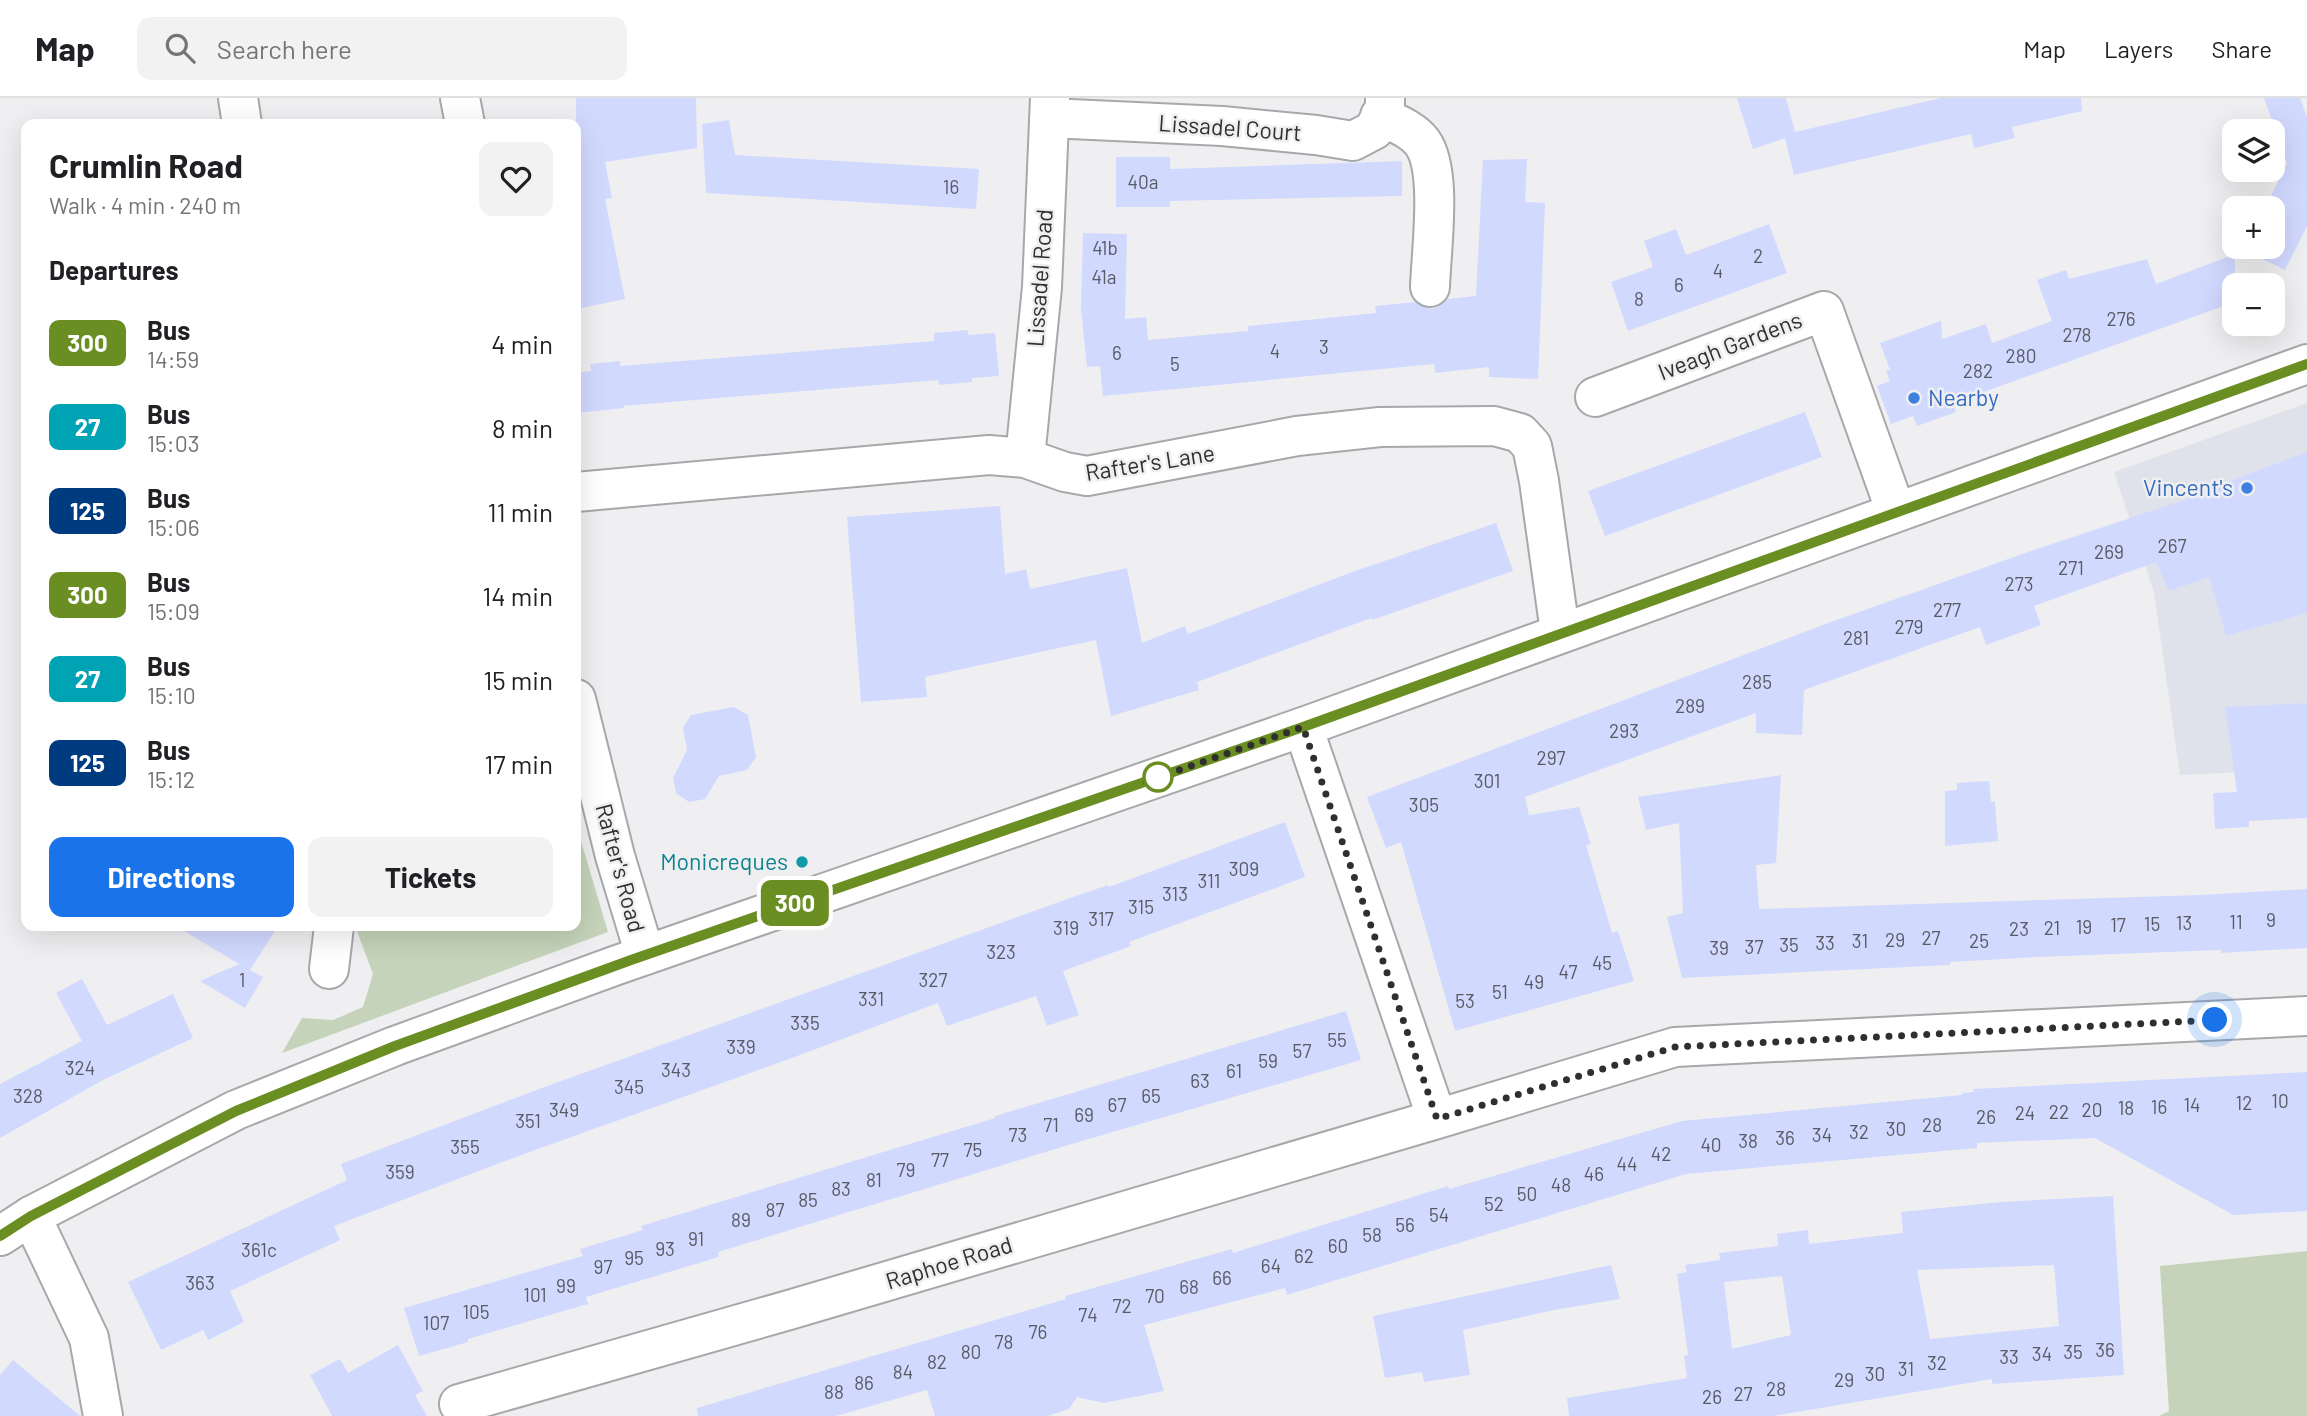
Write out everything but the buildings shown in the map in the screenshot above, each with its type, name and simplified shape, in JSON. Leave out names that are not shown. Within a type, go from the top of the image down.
[{"type":"street","points":[[237,98],[241,119]]},
{"type":"street","points":[[460,98],[464,119]]},
{"type":"street","points":[[1383,107],[1421,140],[1430,155],[1434,179],[1430,288]]},
{"type":"street","name":"Lissadel Court","points":[[1050,108],[1353,141],[1374,130],[1383,107]]},
{"type":"street","name":"Lissadel Road","points":[[1025,458],[1042,287],[1050,108]]},
{"type":"street","name":"Iveagh Gardens","points":[[1595,397],[1824,311],[1896,512]]},
{"type":"street","points":[[103,1416],[89,1338],[15,1226],[236,1111],[395,1046],[645,955],[1303,727],[2307,364]]},
{"type":"street","name":"Rafter's Lane","points":[[581,492],[989,456],[1025,458],[1087,477],[1297,436],[1380,427],[1494,426],[1520,433],[1532,446],[1560,632]]},
{"type":"street","name":"Rafter's Road","points":[[581,719],[615,856],[645,955]]},
{"type":"street","points":[[1303,727],[1437,1119]]},
{"type":"street","points":[[329,969],[333,931]]},
{"type":"street","name":"Raphoe Road","points":[[459,1404],[789,1310],[1675,1047],[2307,1016]]},
{"type":"shaded area","points":[[2307,403],[2307,769],[2180,775],[2154,592],[2114,472]]},
{"type":"green space","points":[[581,841],[608,932],[282,1053],[302,1018],[333,1020],[363,1007],[373,974],[357,931],[581,931]]},
{"type":"green space","points":[[2307,1251],[2307,1416],[2159,1416],[2169,1411],[2160,1266]]},
{"type":"bus line","name":"300","points":[[0,1236],[31,1216],[186,1135],[236,1111],[395,1046],[631,960],[1303,727],[2307,364]]},
{"type":"place","name":"Nearby","points":[[1914,398]]},
{"type":"place","name":"Vincent's","points":[[2247,488]]},
{"type":"place","name":"Monicreques","points":[[802,862]]},
{"type":"route","points":[[1158,777],[1145,782],[1303,727],[1437,1119],[1675,1047],[2215,1020]]}]
